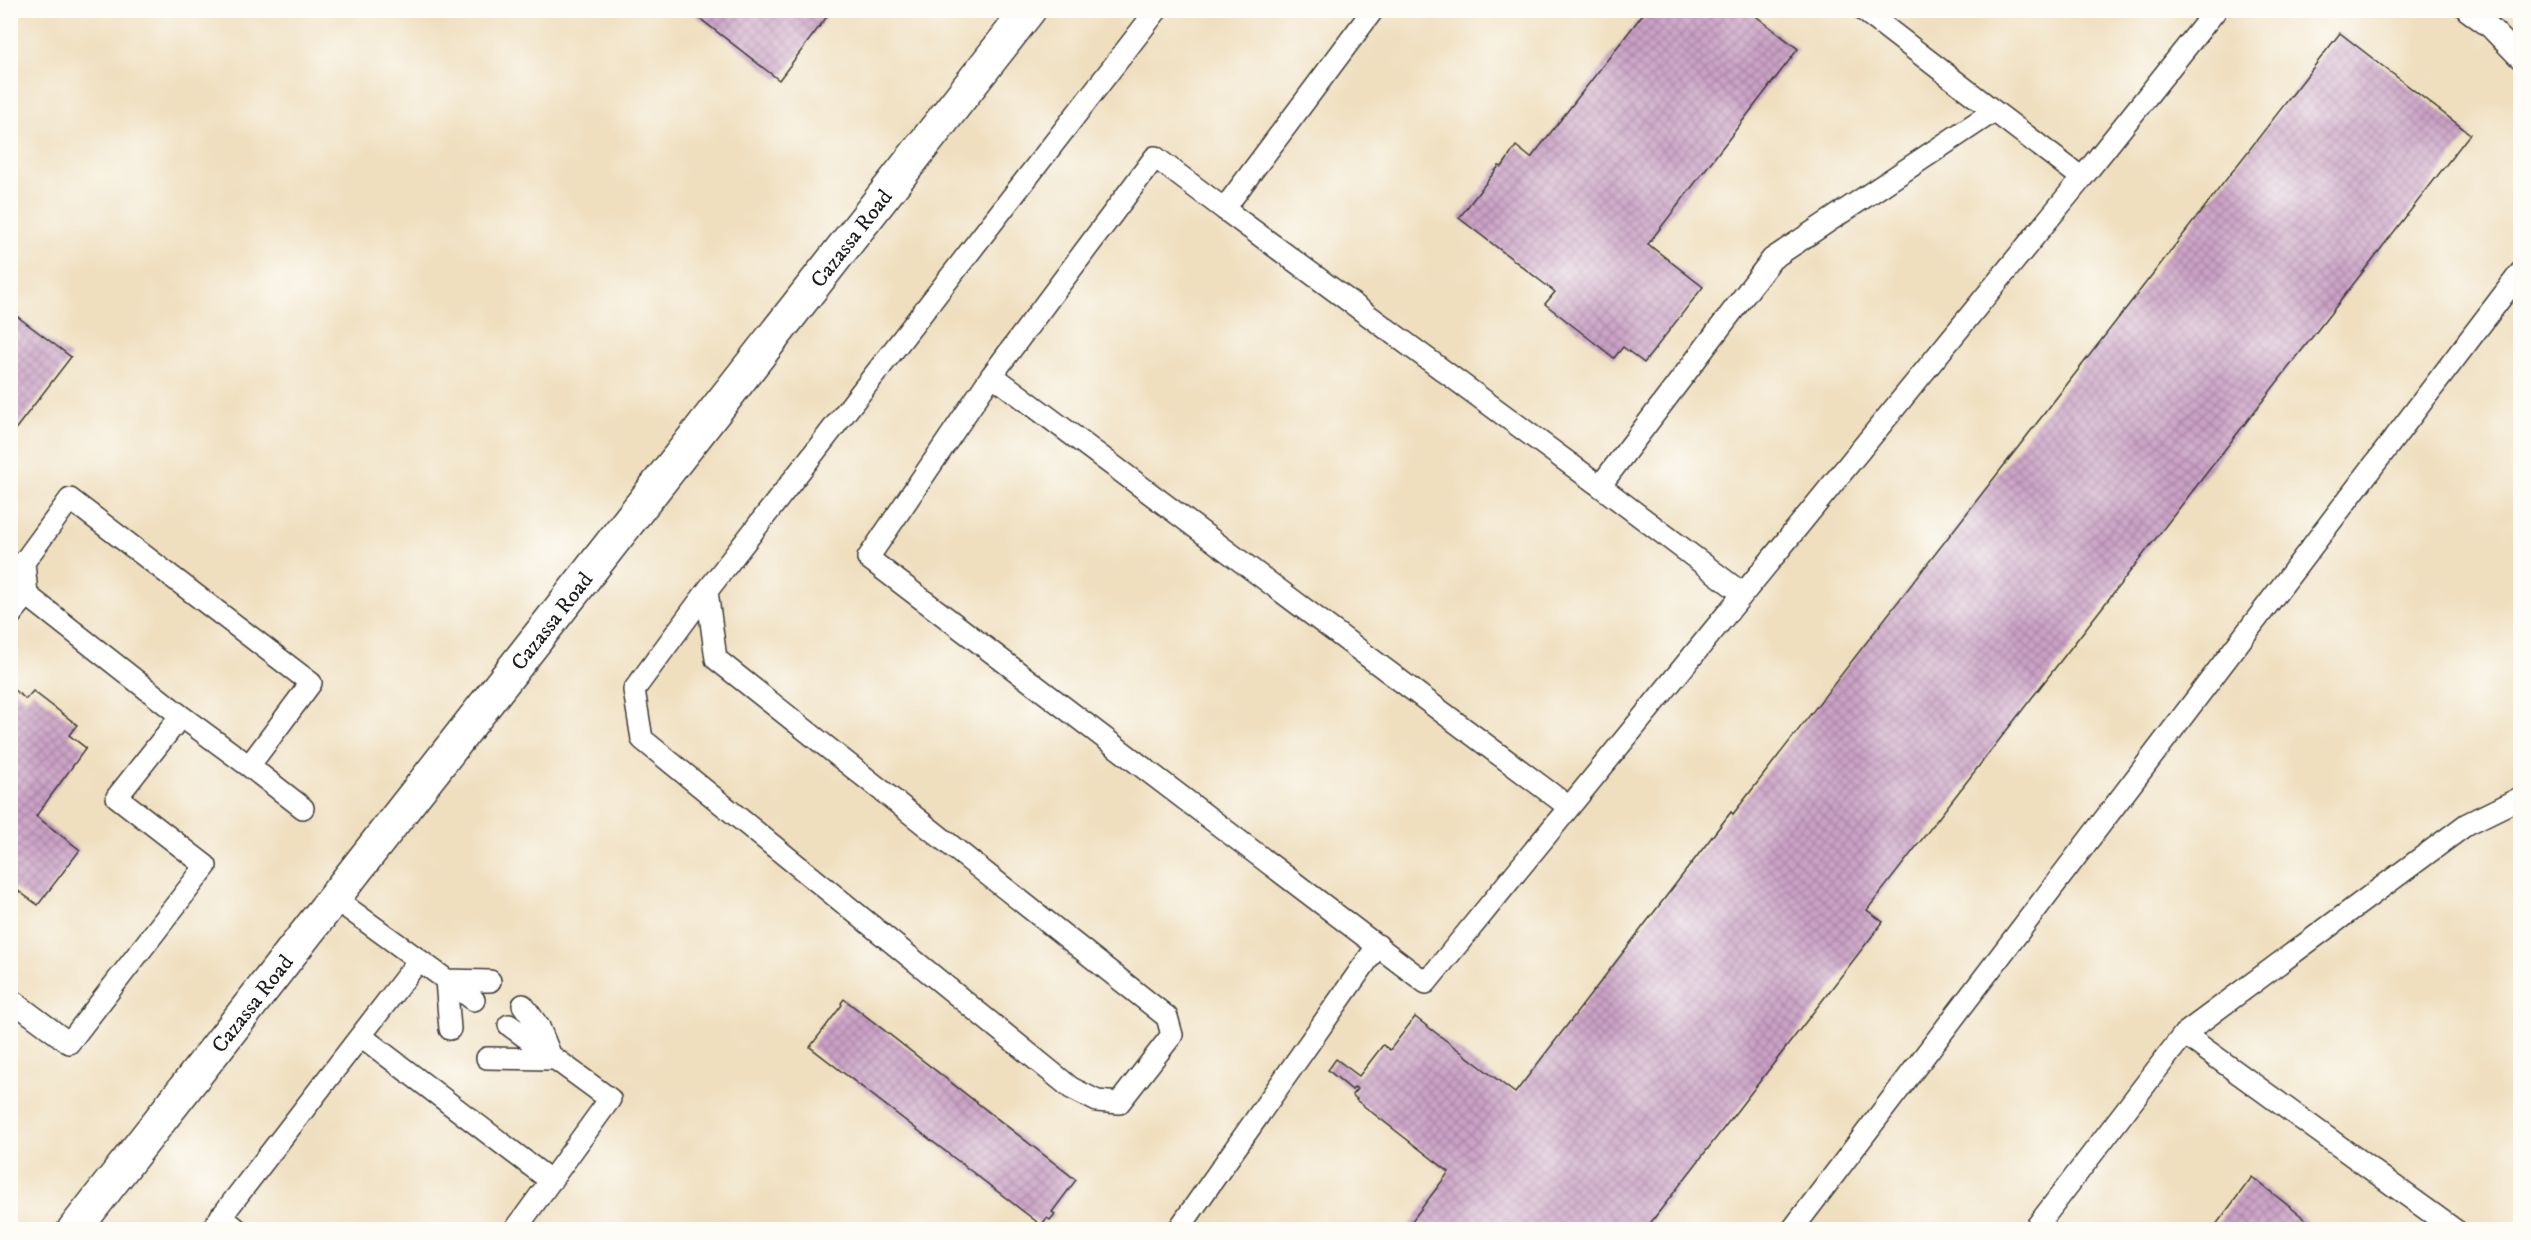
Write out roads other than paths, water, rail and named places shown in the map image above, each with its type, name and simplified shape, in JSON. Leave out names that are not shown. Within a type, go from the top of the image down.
[{"type":"street","name":"Cazassa Road","points":[[74,1230],[1029,10]]},
{"type":"lane","points":[[707,591],[716,659],[1167,1017],[1172,1035],[1119,1103],[1097,1101],[1071,1088],[642,739],[634,690],[707,591],[1157,10]]},
{"type":"lane","points":[[1224,209],[1373,10]]},
{"type":"lane","points":[[1863,10],[2082,178]]},
{"type":"lane","points":[[1743,594],[1155,157],[992,375],[868,558],[1426,983],[1569,807],[1743,594],[2082,178],[2216,10]]},
{"type":"lane","points":[[2467,10],[2490,27],[2520,58]]},
{"type":"lane","points":[[1600,486],[1772,259],[1995,111]]},
{"type":"lane","points":[[1792,1230],[2520,273]]},
{"type":"lane","points":[[992,375],[1569,807]]},
{"type":"lane","points":[[10,616],[27,595],[24,562],[70,500],[311,683],[249,766]]},
{"type":"lane","points":[[27,595],[303,808]]},
{"type":"lane","points":[[10,999],[69,1043],[206,866],[117,797],[181,716]]},
{"type":"lane","points":[[2034,1230],[2184,1034],[2467,824],[2520,798]]},
{"type":"lane","points":[[334,898],[474,1000]]},
{"type":"lane","points":[[1178,1230],[1378,945]]},
{"type":"lane","points":[[238,1230],[216,1223],[419,960]]},
{"type":"lane","points":[[446,980],[490,981]]},
{"type":"lane","points":[[446,980],[450,1029]]},
{"type":"lane","points":[[523,1005],[539,1027],[552,1059]]},
{"type":"lane","points":[[509,1026],[610,1099],[515,1230]]},
{"type":"lane","points":[[2184,1034],[2455,1230]]},
{"type":"lane","points":[[361,1036],[552,1181]]},
{"type":"lane","points":[[487,1058],[552,1059]]}]
